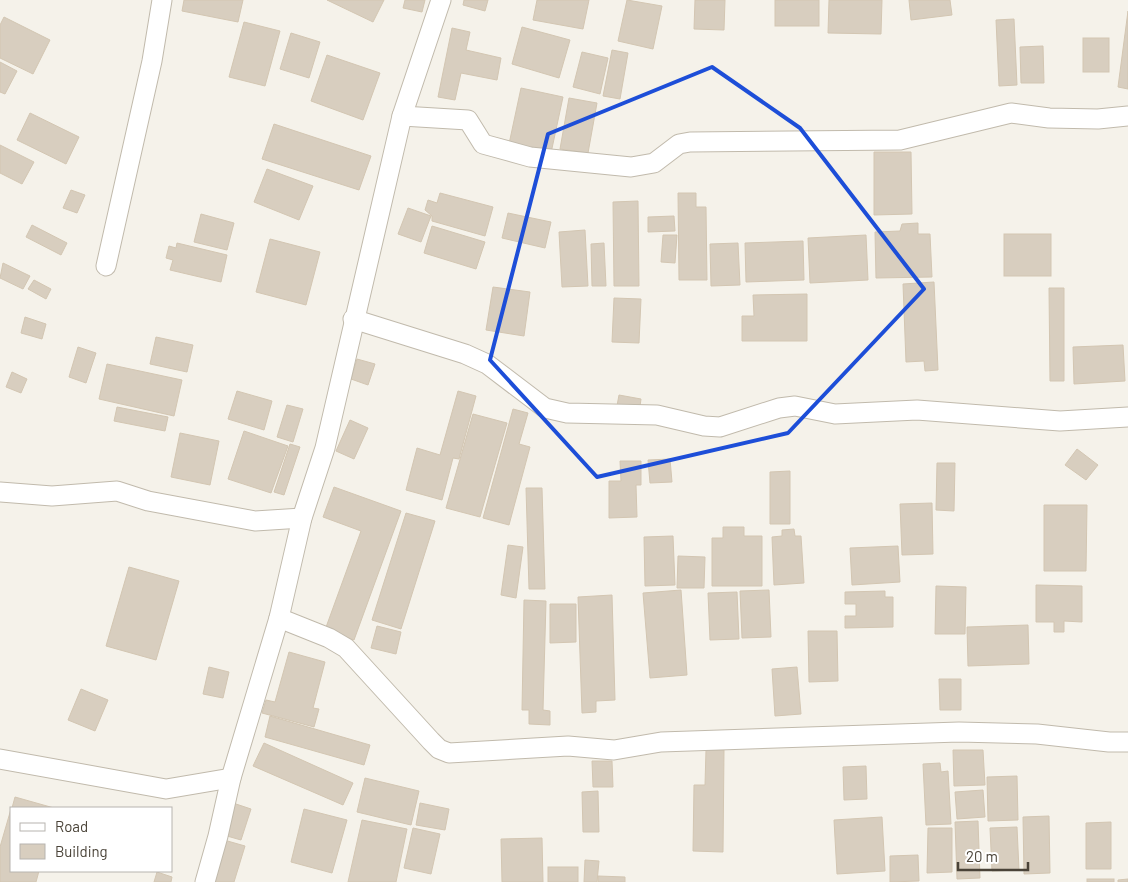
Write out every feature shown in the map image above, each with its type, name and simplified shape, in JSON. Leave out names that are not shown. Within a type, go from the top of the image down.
[{"type":"street","points":[[106,266],[152,61],[162,0]]},
{"type":"street","points":[[205,882],[218,836],[230,778],[279,618],[302,518],[325,448],[353,320],[402,116],[441,0]]},
{"type":"street","points":[[402,116],[468,120],[483,144],[530,157],[631,166],[654,163],[679,144],[690,142],[900,140],[1011,113],[1049,118],[1098,119],[1128,116]]},
{"type":"street","points":[[353,320],[465,354],[487,364],[545,408],[566,413],[657,415],[704,426],[720,427],[779,408],[795,406],[835,414],[917,410],[1060,422],[1128,418]]},
{"type":"street","points":[[0,492],[52,496],[117,491],[148,502],[255,521],[302,518]]},
{"type":"street","points":[[279,618],[329,638],[346,648],[431,741],[439,749],[449,753],[568,746],[614,750],[661,742],[959,732],[1037,734],[1109,742],[1128,742]]},
{"type":"street","points":[[0,759],[166,789],[230,778]]},
{"type":"highlighted area","points":[[712,67],[800,128],[924,289],[788,433],[597,477],[490,360],[548,134]]},
{"type":"building","points":[[184,0],[243,0],[238,22],[182,11]]},
{"type":"building","points":[[327,0],[384,0],[373,22]]},
{"type":"building","points":[[405,0],[425,0],[422,12],[403,8]]},
{"type":"building","points":[[464,0],[488,0],[485,11],[463,5]]},
{"type":"building","points":[[537,0],[589,0],[583,29],[533,20]]},
{"type":"building","points":[[627,0],[662,6],[653,49],[618,41]]},
{"type":"building","points":[[695,0],[725,0],[724,30],[694,29]]},
{"type":"building","points":[[775,0],[819,0],[819,26],[775,26]]},
{"type":"building","points":[[829,0],[882,0],[881,34],[828,33]]},
{"type":"building","points":[[909,0],[950,0],[952,15],[911,20]]},
{"type":"building","points":[[1128,11],[1128,89],[1118,87]]},
{"type":"building","points":[[4,17],[50,40],[33,74],[0,58],[0,25]]},
{"type":"building","points":[[1014,19],[1017,85],[999,86],[996,20]]},
{"type":"building","points":[[244,22],[280,31],[265,86],[229,77]]},
{"type":"building","points":[[522,27],[570,40],[559,78],[512,64]]},
{"type":"building","points":[[452,28],[470,32],[466,50],[501,58],[497,80],[461,73],[455,100],[438,97]]},
{"type":"building","points":[[291,33],[320,42],[309,78],[280,69]]},
{"type":"building","points":[[1083,38],[1109,38],[1109,72],[1083,72]]},
{"type":"building","points":[[1043,46],[1044,83],[1021,83],[1020,47]]},
{"type":"building","points":[[612,50],[628,53],[620,99],[603,96]]},
{"type":"building","points":[[582,52],[608,58],[600,94],[573,87]]},
{"type":"building","points":[[327,55],[380,73],[363,120],[311,101]]},
{"type":"building","points":[[0,62],[17,71],[5,94],[0,92]]},
{"type":"building","points":[[521,88],[563,97],[551,153],[509,144]]},
{"type":"building","points":[[569,98],[597,103],[588,153],[560,149]]},
{"type":"building","points":[[30,113],[79,137],[66,164],[17,140]]},
{"type":"building","points":[[274,124],[371,156],[359,190],[262,159]]},
{"type":"building","points":[[0,145],[34,162],[22,184],[0,173]]},
{"type":"building","points":[[874,152],[911,152],[912,214],[874,215]]},
{"type":"building","points":[[267,169],[313,186],[299,220],[254,202]]},
{"type":"building","points":[[71,190],[85,195],[77,213],[63,208]]},
{"type":"building","points":[[440,193],[493,207],[485,236],[432,221],[432,216],[425,210],[428,200],[437,203]]},
{"type":"building","points":[[678,193],[696,193],[696,207],[706,207],[707,280],[679,280]]},
{"type":"building","points":[[638,201],[639,286],[614,286],[613,202]]},
{"type":"building","points":[[408,208],[431,216],[421,242],[398,234]]},
{"type":"building","points":[[508,213],[551,222],[545,248],[502,238]]},
{"type":"building","points":[[201,214],[234,223],[227,250],[194,242]]},
{"type":"building","points":[[674,216],[675,231],[648,232],[648,217]]},
{"type":"building","points":[[918,223],[918,234],[930,234],[932,277],[876,278],[875,232],[900,231],[902,224]]},
{"type":"building","points":[[32,225],[67,243],[61,255],[26,237]]},
{"type":"building","points":[[432,226],[485,242],[476,269],[424,253]]},
{"type":"building","points":[[585,230],[588,286],[562,287],[559,232]]},
{"type":"building","points":[[1004,234],[1051,234],[1051,276],[1004,276]]},
{"type":"building","points":[[663,235],[677,235],[675,263],[661,262]]},
{"type":"building","points":[[866,235],[868,280],[810,283],[808,238]]},
{"type":"building","points":[[270,239],[320,252],[306,305],[256,292]]},
{"type":"building","points":[[803,241],[804,280],[746,282],[745,243]]},
{"type":"building","points":[[177,243],[227,255],[221,282],[170,270],[173,260],[166,258],[169,246],[176,248]]},
{"type":"building","points":[[604,243],[606,286],[592,286],[591,244]]},
{"type":"building","points":[[738,243],[740,285],[711,286],[710,244]]},
{"type":"building","points":[[3,263],[30,276],[23,289],[0,278]]},
{"type":"building","points":[[34,280],[51,289],[46,299],[28,289]]},
{"type":"building","points":[[934,282],[938,370],[925,371],[924,361],[906,362],[903,284]]},
{"type":"building","points":[[493,287],[530,292],[524,336],[486,330]]},
{"type":"building","points":[[1049,288],[1064,288],[1064,381],[1050,381]]},
{"type":"building","points":[[807,294],[807,341],[742,341],[742,316],[754,316],[753,295]]},
{"type":"building","points":[[614,298],[641,299],[639,343],[612,342]]},
{"type":"building","points":[[25,317],[46,324],[42,339],[21,333]]},
{"type":"building","points":[[156,337],[193,345],[187,372],[150,364]]},
{"type":"building","points":[[1123,345],[1125,381],[1074,384],[1073,347]]},
{"type":"building","points":[[78,347],[96,353],[86,383],[69,377]]},
{"type":"building","points":[[357,359],[375,364],[368,385],[351,379]]},
{"type":"building","points":[[107,364],[182,380],[174,416],[99,399]]},
{"type":"building","points":[[12,372],[27,379],[21,393],[6,387]]},
{"type":"building","points":[[237,391],[272,401],[264,430],[228,419]]},
{"type":"building","points":[[458,391],[476,396],[459,459],[453,458],[442,500],[406,490],[417,448],[440,455]]},
{"type":"building","points":[[619,395],[641,399],[639,414],[616,411]]},
{"type":"building","points":[[287,405],[303,409],[293,442],[277,437]]},
{"type":"building","points":[[117,407],[168,417],[165,431],[114,421]]},
{"type":"building","points":[[513,409],[528,413],[519,444],[530,447],[509,525],[483,518]]},
{"type":"building","points":[[473,414],[507,423],[480,517],[446,508]]},
{"type":"building","points":[[350,420],[368,428],[354,459],[336,451]]},
{"type":"building","points":[[244,431],[288,446],[271,493],[228,479]]},
{"type":"building","points":[[180,433],[219,441],[210,485],[171,477]]},
{"type":"building","points":[[290,444],[300,447],[284,495],[274,492]]},
{"type":"building","points":[[1077,449],[1098,465],[1086,480],[1065,465]]},
{"type":"building","points":[[670,459],[672,482],[650,483],[648,460]]},
{"type":"building","points":[[620,461],[641,461],[641,485],[636,485],[637,517],[609,518],[609,481],[621,481]]},
{"type":"building","points":[[937,463],[955,463],[954,511],[936,510]]},
{"type":"building","points":[[790,471],[790,524],[770,524],[770,472]]},
{"type":"building","points":[[334,487],[401,511],[354,640],[325,630],[361,531],[323,517]]},
{"type":"building","points":[[526,488],[542,488],[545,589],[529,589]]},
{"type":"building","points":[[932,503],[933,554],[902,555],[900,504]]},
{"type":"building","points":[[1044,505],[1087,505],[1086,571],[1044,571]]},
{"type":"building","points":[[406,513],[435,521],[401,629],[372,620]]},
{"type":"building","points":[[723,527],[744,527],[744,536],[762,536],[762,586],[712,586],[712,538],[723,538]]},
{"type":"building","points":[[794,529],[795,536],[801,536],[804,583],[774,585],[772,537],[782,536],[782,530]]},
{"type":"building","points":[[673,536],[675,585],[645,586],[644,537]]},
{"type":"building","points":[[508,545],[523,547],[516,598],[501,595]]},
{"type":"building","points":[[898,546],[900,582],[852,585],[850,548]]},
{"type":"building","points":[[678,556],[705,557],[704,588],[677,588]]},
{"type":"building","points":[[129,567],[179,581],[156,660],[106,646]]},
{"type":"building","points":[[1036,585],[1082,586],[1082,622],[1064,621],[1064,632],[1054,632],[1054,622],[1036,622]]},
{"type":"building","points":[[936,586],[966,587],[965,634],[935,634]]},
{"type":"building","points":[[681,590],[687,675],[650,678],[643,593]]},
{"type":"building","points":[[769,590],[771,637],[742,638],[740,591]]},
{"type":"building","points":[[885,591],[885,597],[893,597],[893,627],[845,628],[845,616],[856,616],[856,604],[845,604],[845,592]]},
{"type":"building","points":[[737,592],[739,639],[710,640],[708,593]]},
{"type":"building","points":[[612,595],[615,700],[596,701],[596,712],[582,713],[578,597]]},
{"type":"building","points":[[524,600],[546,601],[543,710],[550,711],[550,725],[529,724],[529,710],[522,710]]},
{"type":"building","points":[[550,604],[576,604],[576,642],[550,643]]},
{"type":"building","points":[[1028,625],[1029,664],[968,666],[967,627]]},
{"type":"building","points":[[377,626],[401,632],[396,654],[371,648]]},
{"type":"building","points":[[808,631],[837,631],[838,681],[809,682]]},
{"type":"building","points":[[289,652],[325,662],[313,708],[319,709],[314,727],[262,713],[266,700],[275,702]]},
{"type":"building","points":[[209,667],[229,672],[223,698],[203,694]]},
{"type":"building","points":[[797,667],[801,714],[775,716],[772,669]]},
{"type":"building","points":[[939,679],[961,679],[961,710],[940,710]]},
{"type":"building","points":[[81,689],[108,700],[95,731],[68,720]]},
{"type":"building","points":[[270,716],[370,745],[364,765],[265,737]]},
{"type":"building","points":[[264,743],[353,783],[343,805],[253,766]]},
{"type":"building","points":[[706,750],[724,750],[723,852],[693,851],[694,785],[705,785]]},
{"type":"building","points":[[953,750],[983,750],[985,785],[954,786]]},
{"type":"building","points":[[592,761],[612,761],[613,787],[593,787]]},
{"type":"building","points":[[940,763],[941,772],[948,771],[951,824],[926,825],[923,764]]},
{"type":"building","points":[[866,766],[867,799],[844,800],[843,767]]},
{"type":"building","points":[[1017,776],[1018,820],[988,821],[987,777]]},
{"type":"building","points":[[365,778],[419,791],[411,825],[357,812]]},
{"type":"building","points":[[983,790],[985,817],[957,819],[955,792]]},
{"type":"building","points":[[598,791],[599,832],[583,832],[582,792]]},
{"type":"building","points":[[15,797],[50,807],[12,807]]},
{"type":"building","points":[[230,802],[251,809],[241,840],[220,834]]},
{"type":"building","points":[[420,803],[449,809],[445,830],[416,825]]},
{"type":"building","points":[[304,809],[347,820],[332,873],[291,862]]},
{"type":"building","points":[[10,812],[10,872],[39,872],[36,882],[0,882],[0,847]]},
{"type":"building","points":[[1049,816],[1050,873],[1024,874],[1023,817]]},
{"type":"building","points":[[882,817],[885,871],[837,874],[834,820]]},
{"type":"building","points":[[362,820],[407,829],[396,882],[348,882]]},
{"type":"building","points":[[978,821],[980,878],[957,879],[955,822]]},
{"type":"building","points":[[1111,822],[1111,869],[1086,869],[1086,823]]},
{"type":"building","points":[[1017,827],[1019,870],[992,871],[990,828]]},
{"type":"building","points":[[413,828],[440,834],[431,874],[404,868]]},
{"type":"building","points":[[928,828],[952,828],[952,872],[927,873]]},
{"type":"building","points":[[542,838],[543,882],[502,882],[501,839]]},
{"type":"building","points":[[224,840],[245,846],[234,882],[211,882]]},
{"type":"building","points":[[918,855],[919,881],[890,882],[890,856]]},
{"type":"building","points":[[585,860],[599,861],[597,882],[584,882]]},
{"type":"building","points":[[548,867],[578,867],[578,882],[548,882]]},
{"type":"building","points":[[157,872],[172,877],[171,882],[154,882]]},
{"type":"building","points":[[598,876],[625,877],[625,882],[598,882]]},
{"type":"building","points":[[1087,879],[1114,879],[1114,882],[1087,882]]},
{"type":"building","points":[[1128,879],[1128,882],[1118,882],[1118,880]]}]
